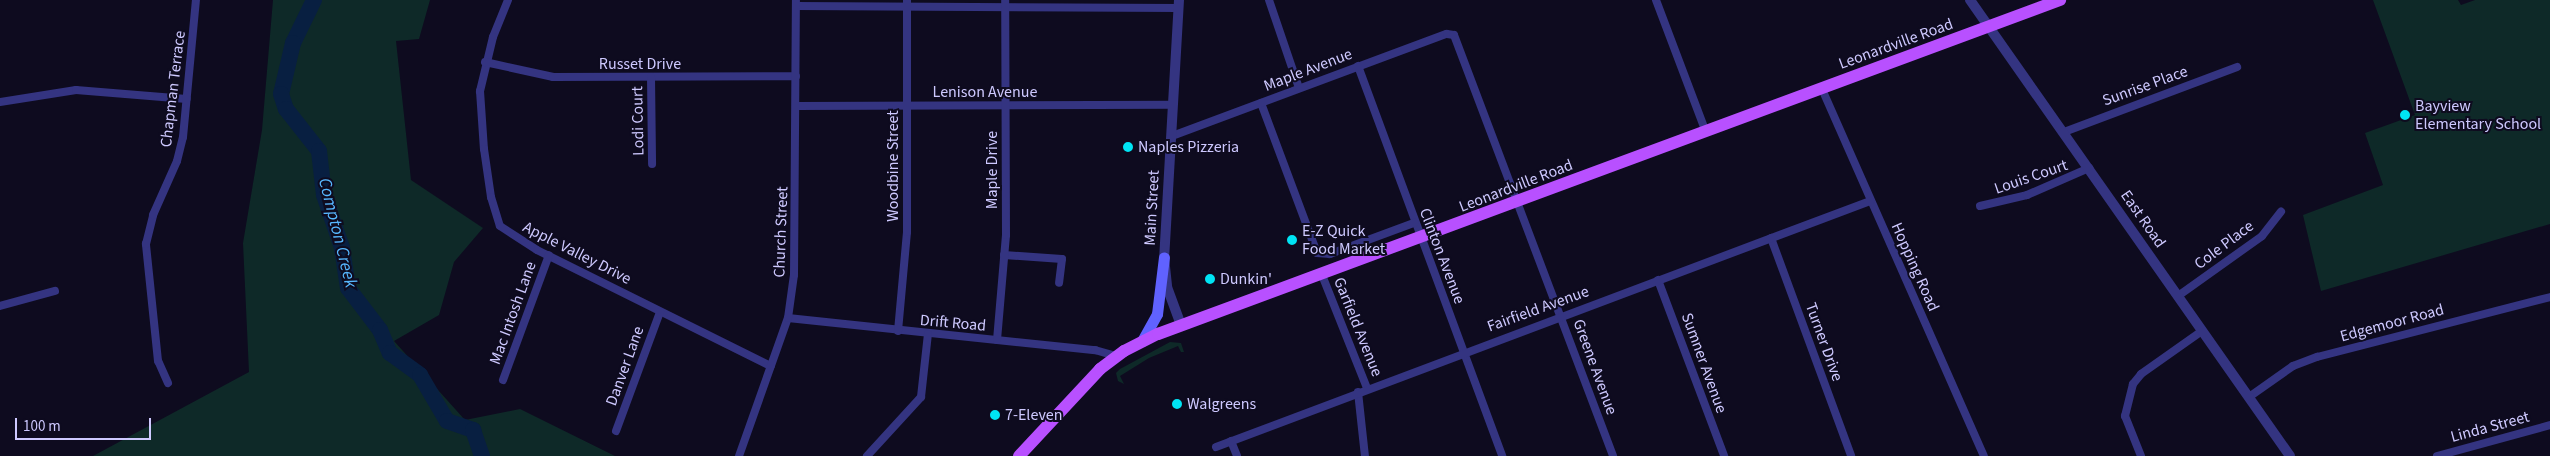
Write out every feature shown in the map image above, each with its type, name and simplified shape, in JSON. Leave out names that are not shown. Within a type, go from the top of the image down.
[{"type":"main road","name":"Leonardville Road","points":[[1019,456],[1094,375],[1116,356],[1142,341],[2060,0]]},
{"type":"main road","points":[[1142,341],[1157,314],[1164,257]]},
{"type":"street","name":"Chapman Terrace","points":[[168,383],[158,361],[146,244],[153,215],[180,153],[196,0]]},
{"type":"street","name":"Apple Valley Drive","points":[[508,0],[485,62],[480,118],[495,216],[503,230],[549,256],[771,366]]},
{"type":"street","points":[[1268,0],[1299,88]]},
{"type":"street","points":[[1656,0],[1706,132]]},
{"type":"street","name":"East Road","points":[[1970,0],[2290,456]]},
{"type":"street","points":[[796,3],[1179,4]]},
{"type":"street","name":"Church Street","points":[[739,456],[788,318],[797,252],[796,3]]},
{"type":"street","name":"Maple Drive","points":[[997,340],[1004,256],[1005,3]]},
{"type":"street","name":"Woodbine Street","points":[[898,331],[907,232],[907,4]]},
{"type":"street","name":"Main Street","points":[[1179,4],[1164,257],[1168,292],[1181,325]]},
{"type":"street","name":"Maple Avenue","points":[[1172,136],[1447,34],[1454,35]]},
{"type":"street","name":"Greene Avenue","points":[[1454,35],[1613,456]]},
{"type":"street","name":"Russet Drive","points":[[485,62],[554,77],[796,76]]},
{"type":"street","name":"Clinton Avenue","points":[[1358,66],[1414,223],[1422,238],[1502,456]]},
{"type":"street","name":"Sunrise Place","points":[[2064,132],[2237,67]]},
{"type":"street","name":"Lodi Court","points":[[651,77],[652,164]]},
{"type":"street","name":"Hopping Road","points":[[1822,89],[1984,456]]},
{"type":"street","points":[[0,102],[76,90],[187,99]]},
{"type":"street","points":[[1261,103],[1317,253],[1330,254],[1414,223]]},
{"type":"street","name":"Lenison Avenue","points":[[796,106],[1173,105]]},
{"type":"street","name":"Louis Court","points":[[1980,206],[2028,196],[2089,168]]},
{"type":"street","name":"Fairfield Avenue","points":[[1216,447],[1463,351],[1870,201]]},
{"type":"street","name":"Cole Place","points":[[2178,296],[2262,236],[2281,212]]},
{"type":"street","name":"Turner Drive","points":[[1771,238],[1851,456]]},
{"type":"street","name":"Mac Intosh Lane","points":[[502,380],[549,256]]},
{"type":"street","points":[[1004,256],[1062,259],[1059,283]]},
{"type":"street","name":"Garfield Avenue","points":[[1322,275],[1367,388]]},
{"type":"street","name":"Sumner Avenue","points":[[1658,280],[1724,456]]},
{"type":"street","points":[[0,306],[55,291]]},
{"type":"street","name":"Edgemoor Road","points":[[2250,397],[2293,366],[2317,357],[2550,297]]},
{"type":"street","name":"Danver Lane","points":[[616,431],[660,312]]},
{"type":"street","name":"Drift Road","points":[[788,318],[898,331],[1095,350],[1116,356]]},
{"type":"street","points":[[2141,456],[2125,416],[2131,388],[2141,374],[2202,331]]},
{"type":"street","points":[[867,456],[921,397],[928,334]]},
{"type":"street","name":"Garfield Avenue","points":[[1358,392],[1365,456]]},
{"type":"street","name":"Linda Street","points":[[2437,456],[2550,425]]},
{"type":"street","points":[[1231,441],[1237,456]]},
{"type":"green space","points":[[273,0],[430,0],[419,39],[396,41],[411,180],[483,228],[454,262],[439,315],[394,341],[465,420],[520,409],[615,456],[93,456],[249,372],[243,243],[262,130]]},
{"type":"green space","name":"Bayview Elementary School","points":[[2373,0],[2458,0],[2461,5],[2475,0],[2550,0],[2550,224],[2321,291],[2303,215],[2383,185],[2365,133],[2415,115]]},
{"type":"green space","points":[[1170,342],[1181,343],[1184,352],[1181,352],[1178,346],[1149,358],[1120,376],[1124,384],[1118,381],[1116,373],[1120,369]]},
{"type":"waterway","name":"Compton Creek","points":[[314,0],[293,43],[281,94],[286,109],[319,151],[324,195],[342,248],[348,288],[380,330],[390,353],[420,375],[447,421],[473,430],[482,456]]},
{"type":"place","name":"Bayview Elementary School","points":[[2405,115]]},
{"type":"place","name":"Naples Pizzeria","points":[[1128,147]]},
{"type":"place","name":"E-Z Quick Food Market","points":[[1292,240]]},
{"type":"place","name":"Dunkin'","points":[[1210,279]]},
{"type":"place","name":"Walgreens","points":[[1177,404]]},
{"type":"place","name":"7-Eleven","points":[[995,415]]}]
